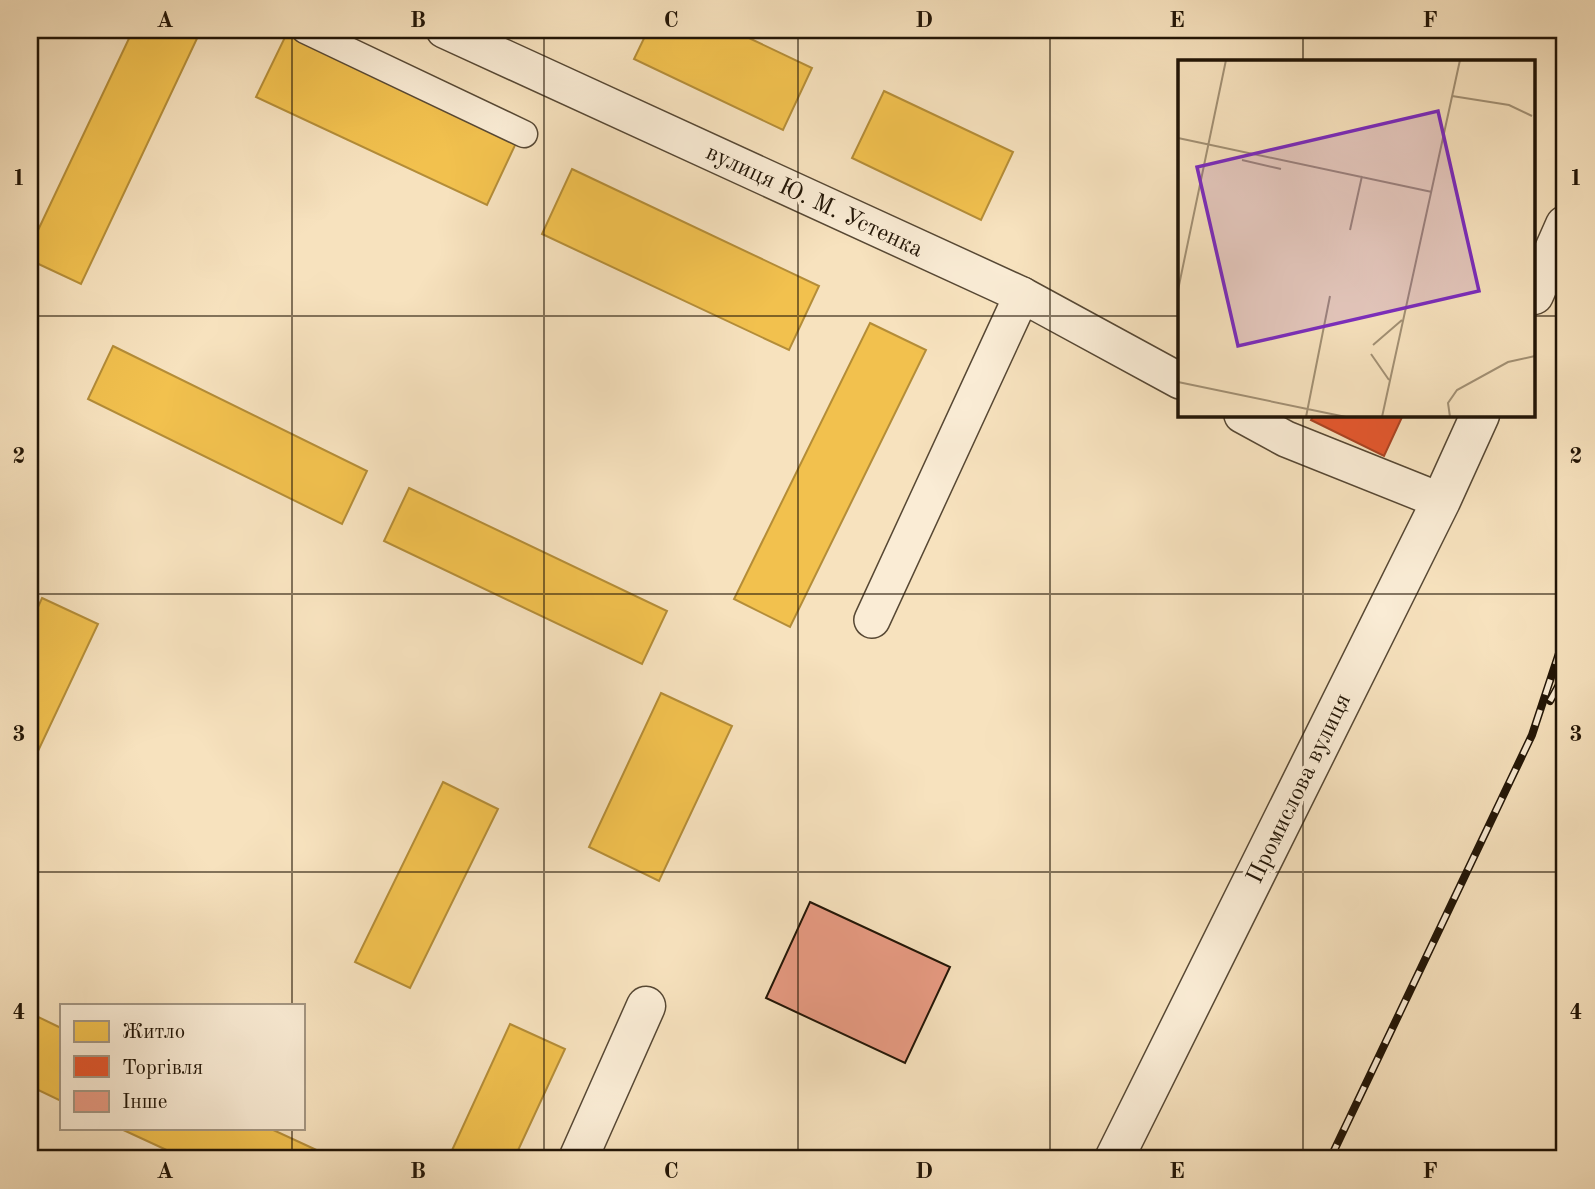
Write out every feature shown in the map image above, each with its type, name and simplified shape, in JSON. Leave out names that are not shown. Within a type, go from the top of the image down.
[{"type":"street","points":[[305,30],[524,134]]},
{"type":"street","name":"вулиця Ю. М. Устенка","points":[[444,30],[1021,295],[1178,380]]},
{"type":"street","points":[[1536,290],[1565,225]]},
{"type":"street","points":[[872,620],[1021,295]]},
{"type":"street","points":[[1244,416],[1286,439],[1441,501]]},
{"type":"street","name":"Промислова вулиця","points":[[1114,1159],[1441,501],[1480,416]]},
{"type":"street","points":[[578,1159],[646,1006]]},
{"type":"building: Житло","points":[[133,30],[201,30],[81,284],[30,260],[30,247]]},
{"type":"building: Житло","points":[[648,30],[732,30],[812,68],[783,130],[634,59]]},
{"type":"building: Житло","points":[[287,33],[517,141],[487,205],[256,97]]},
{"type":"building: Житло","points":[[884,91],[1013,152],[981,220],[852,158]]},
{"type":"building: Житло","points":[[572,169],[819,286],[789,350],[542,234]]},
{"type":"building: Житло","points":[[870,323],[926,350],[790,627],[734,599]]},
{"type":"building: Житло","points":[[113,346],[367,471],[342,524],[88,399]]},
{"type":"building: Житло","points":[[409,488],[667,611],[642,664],[384,541]]},
{"type":"building: Житло","points":[[42,598],[98,624],[30,768],[30,625]]},
{"type":"building: Житло","points":[[661,693],[732,726],[659,881],[589,847]]},
{"type":"building: Житло","points":[[443,782],[498,809],[410,988],[355,962]]},
{"type":"building: Житло","points":[[30,1013],[60,1028],[60,1101],[30,1086]]},
{"type":"building: Житло","points":[[510,1024],[565,1049],[514,1159],[448,1159]]},
{"type":"building: Житло","points":[[123,1130],[273,1130],[336,1159],[186,1159]]},
{"type":"building: Торгівля","points":[[1313,416],[1403,416],[1384,456],[1311,420]]},
{"type":"building: Інше","points":[[810,902],[950,967],[905,1063],[766,998]]},
{"type":"railway","points":[[1330,1159],[1532,735],[1565,635]]},
{"type":"railway","points":[[1550,701],[1565,674]]}]
